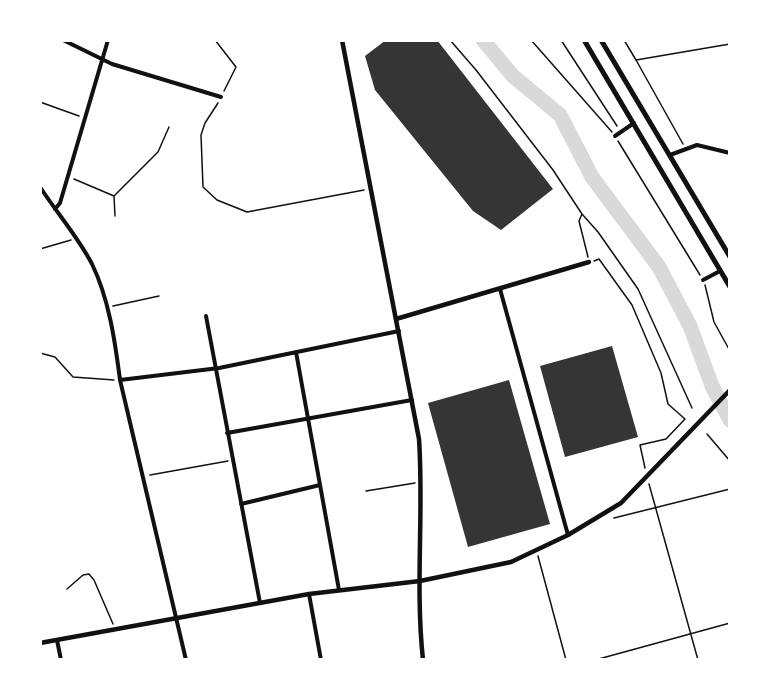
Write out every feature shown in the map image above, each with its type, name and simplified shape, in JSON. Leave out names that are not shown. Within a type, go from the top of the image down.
[{"type":"main road","points":[[584,40],[635,123],[729,287]]},
{"type":"main road","points":[[601,40],[729,257]]},
{"type":"street","points":[[63,40],[102,60],[221,97]]},
{"type":"street","points":[[55,209],[68,176],[108,40]]},
{"type":"street","points":[[342,40],[419,439],[422,484],[420,626],[423,660]]},
{"type":"street","points":[[615,136],[635,123]]},
{"type":"street","points":[[670,155],[696,145],[729,153]]},
{"type":"street","points":[[40,187],[92,265],[106,308],[120,380],[186,660]]},
{"type":"street","points":[[396,318],[589,262]]},
{"type":"street","points":[[703,280],[720,271]]},
{"type":"street","points":[[500,289],[568,535]]},
{"type":"street","points":[[206,316],[260,603]]},
{"type":"street","points":[[120,380],[215,368],[399,331]]},
{"type":"street","points":[[296,351],[339,590]]},
{"type":"street","points":[[40,643],[309,594],[420,581],[511,562],[568,535],[621,503],[648,478],[729,390]]},
{"type":"street","points":[[227,433],[412,400]]},
{"type":"street","points":[[241,504],[320,485]]},
{"type":"street","points":[[309,594],[321,660]]},
{"type":"street","points":[[57,639],[61,660]]},
{"type":"path","points":[[214,40],[236,67],[205,123],[200,140],[203,184],[211,196],[247,212],[370,189]]},
{"type":"path","points":[[450,40],[553,170],[582,214],[598,232],[639,289],[692,408]]},
{"type":"path","points":[[531,40],[615,136],[703,280],[714,322],[729,351]]},
{"type":"path","points":[[561,40],[621,132]]},
{"type":"path","points":[[624,40],[685,148]]},
{"type":"path","points":[[636,60],[729,44]]},
{"type":"path","points":[[40,102],[85,118]]},
{"type":"path","points":[[115,216],[114,196],[158,152],[169,127]]},
{"type":"path","points":[[68,176],[114,196]]},
{"type":"path","points":[[582,214],[579,222],[589,262],[599,259],[632,305],[661,373],[668,404],[685,419],[666,439],[639,444],[698,660]]},
{"type":"path","points":[[40,249],[76,239]]},
{"type":"path","points":[[106,308],[159,296]]},
{"type":"path","points":[[40,353],[55,357],[73,377],[120,380]]},
{"type":"path","points":[[707,434],[729,460]]},
{"type":"path","points":[[143,476],[232,460]]},
{"type":"path","points":[[366,491],[422,484]]},
{"type":"path","points":[[614,518],[729,489]]},
{"type":"path","points":[[536,552],[566,660]]},
{"type":"path","points":[[67,589],[83,575],[89,574],[94,580],[115,628]]},
{"type":"path","points":[[595,660],[729,623]]},
{"type":"building","points":[[386,40],[437,40],[553,189],[501,230],[473,211],[375,90],[365,56]]},
{"type":"building","points":[[612,346],[638,437],[565,457],[540,366]]},
{"type":"building","points":[[509,380],[550,524],[468,547],[428,403]]},
{"type":"waterway","points":[[483,40],[513,76],[560,115],[592,177],[659,267],[690,326],[712,386],[730,420]]}]
